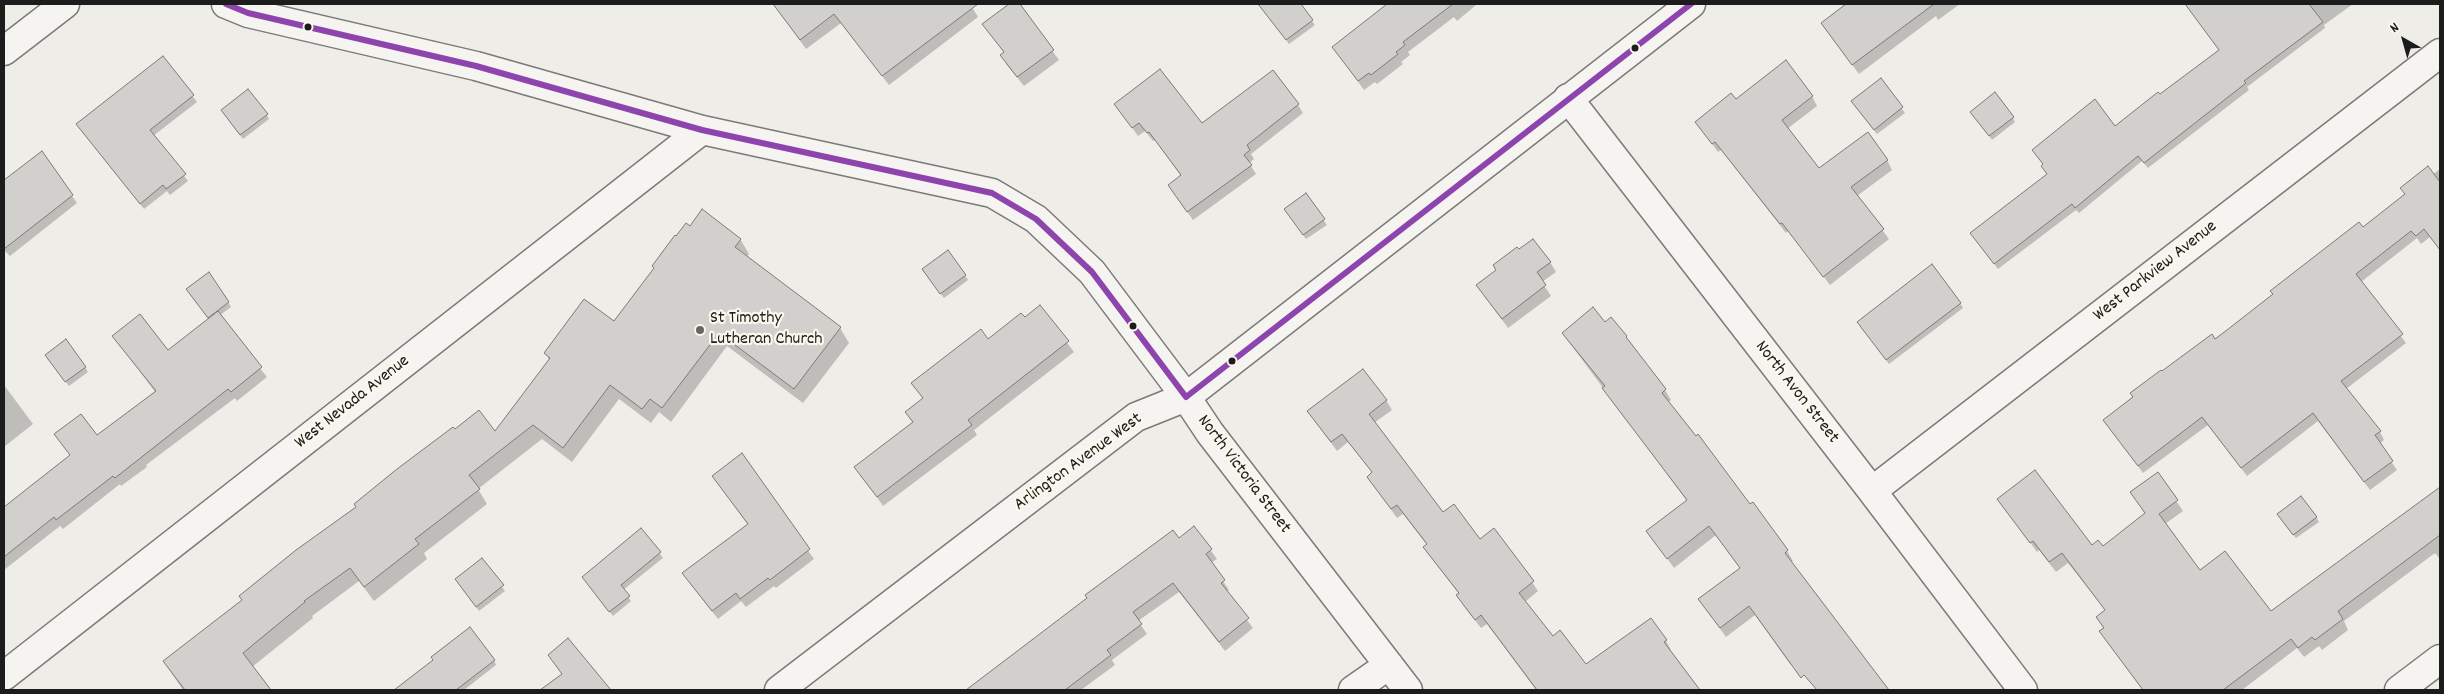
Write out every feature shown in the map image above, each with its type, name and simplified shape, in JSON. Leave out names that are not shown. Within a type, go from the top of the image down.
[{"type":"street","points":[[4,52],[65,4]]},
{"type":"street","name":"North Victoria Street","points":[[226,4],[248,13],[485,69],[702,130],[992,193],[1036,219],[1092,272],[1186,397],[1210,433],[1408,690]]},
{"type":"street","name":"Arlington Avenue West","points":[[779,690],[1136,417],[1186,397],[1691,4]]},
{"type":"street","name":"West Parkview Avenue","points":[[1872,491],[2440,52]]},
{"type":"street","name":"North Avon Street","points":[[1568,98],[1872,491],[2022,690]]},
{"type":"street","name":"West Nevada Avenue","points":[[4,676],[702,130]]},
{"type":"street","points":[[2399,690],[2440,659]]},
{"type":"street","points":[[1353,690],[1389,665]]},
{"type":"building","points":[[773,4],[978,4],[882,76],[834,14],[800,40]]},
{"type":"building","points":[[1009,4],[1020,4],[1054,50],[1017,77],[1000,55],[1004,52],[982,24]]},
{"type":"building","points":[[1258,4],[1301,4],[1313,20],[1286,40]]},
{"type":"building","points":[[1387,4],[1453,4],[1403,42],[1405,45],[1396,52],[1398,54],[1371,75],[1369,73],[1358,81],[1332,47]]},
{"type":"building","points":[[1846,4],[1934,4],[1852,65],[1821,23]]},
{"type":"building","points":[[2185,4],[2309,4],[2323,22],[2244,81],[2246,83],[2144,163],[2138,156],[2075,208],[2072,204],[1994,264],[1970,233],[2047,174],[2041,166],[2043,164],[2032,150],[2095,99],[2115,126],[2158,92],[2160,94],[2219,50]]},
{"type":"building","points":[[163,56],[194,95],[150,130],[186,174],[166,189],[163,185],[140,204],[76,124]]},
{"type":"building","points":[[1786,60],[1813,96],[1782,120],[1819,168],[1868,132],[1888,160],[1851,187],[1884,229],[1823,277],[1782,223],[1780,224],[1715,142],[1712,144],[1695,122],[1731,93],[1736,99]]},
{"type":"building","points":[[1160,69],[1202,123],[1273,70],[1299,104],[1247,145],[1250,150],[1244,155],[1252,165],[1187,212],[1168,185],[1181,175],[1149,132],[1147,133],[1139,123],[1132,128],[1114,104]]},
{"type":"building","points":[[1881,78],[1903,107],[1874,130],[1851,101]]},
{"type":"building","points":[[248,89],[268,114],[240,135],[221,110]]},
{"type":"building","points":[[1995,92],[2014,117],[1989,136],[1970,112]]},
{"type":"building","points":[[42,151],[73,195],[4,249],[4,180]]},
{"type":"building","points":[[2428,166],[2440,182],[2440,250],[2424,229],[2416,236],[2411,231],[2356,274],[2403,334],[2341,381],[2381,431],[2375,435],[2393,461],[2364,482],[2313,413],[2241,468],[2202,417],[2138,466],[2103,420],[2133,397],[2130,393],[2212,334],[2215,339],[2273,294],[2270,291],[2359,222],[2363,227],[2405,194],[2400,188]]},
{"type":"building","points":[[1306,193],[1325,219],[1303,235],[1284,209]]},
{"type":"building","points":[[702,209],[741,239],[735,247],[841,327],[794,389],[719,333],[662,408],[650,399],[642,409],[610,385],[563,448],[533,425],[469,475],[480,489],[415,539],[419,544],[364,587],[350,568],[304,601],[243,653],[271,690],[185,690],[163,661],[242,600],[239,596],[296,550],[356,507],[354,504],[453,427],[455,429],[479,410],[495,431],[550,358],[544,353],[584,299],[614,321],[654,268],[652,266],[675,235],[686,223],[690,226]]},
{"type":"building","points":[[1533,239],[1551,262],[1537,272],[1546,285],[1502,319],[1476,285],[1496,270],[1493,265],[1517,247],[1519,249]]},
{"type":"building","points":[[948,250],[966,275],[940,294],[922,269]]},
{"type":"building","points":[[1932,264],[1961,303],[1886,360],[1857,322]]},
{"type":"building","points":[[209,272],[229,302],[208,318],[186,289]]},
{"type":"building","points":[[1040,305],[1069,341],[968,420],[972,425],[877,497],[854,467],[913,422],[905,412],[923,398],[911,383],[981,329],[988,339],[1021,313],[1025,317]]},
{"type":"building","points":[[1593,307],[1605,322],[1611,317],[1627,336],[1666,389],[1662,393],[1696,436],[1698,434],[1750,504],[1753,502],[1788,550],[1785,553],[1889,690],[1817,690],[1804,675],[1801,678],[1749,606],[1720,628],[1698,599],[1740,568],[1709,526],[1667,559],[1646,531],[1687,500],[1602,388],[1605,386],[1562,333]]},
{"type":"building","points":[[218,311],[262,367],[231,392],[228,389],[115,478],[113,476],[56,520],[54,517],[4,557],[4,507],[70,455],[54,434],[81,414],[97,435],[156,391],[112,336],[140,314],[168,350]]},
{"type":"building","points":[[66,339],[86,367],[65,382],[45,355]]},
{"type":"building","points":[[1363,369],[1387,400],[1369,414],[1443,512],[1454,504],[1480,539],[1494,528],[1534,581],[1519,593],[1553,636],[1560,630],[1586,664],[1651,618],[1667,640],[1664,642],[1700,690],[1537,690],[1481,615],[1475,620],[1456,595],[1459,593],[1423,547],[1427,544],[1397,505],[1391,509],[1367,477],[1372,472],[1342,434],[1331,442],[1307,411]]},
{"type":"building","points":[[742,453],[810,549],[770,580],[768,578],[740,599],[736,593],[712,611],[682,573],[748,524],[712,476]]},
{"type":"building","points":[[2035,470],[2092,545],[2098,540],[2103,546],[2145,513],[2130,492],[2158,472],[2178,500],[2159,514],[2200,570],[2225,551],[2271,611],[2440,487],[2440,535],[2338,611],[2343,619],[2315,640],[2312,637],[2298,648],[2291,639],[2223,690],[2143,690],[2099,631],[2104,628],[2096,617],[2105,610],[2062,553],[2049,562],[2033,541],[2030,543],[1997,499]]},
{"type":"building","points":[[2301,496],[2317,517],[2293,535],[2277,514]]},
{"type":"building","points":[[1194,526],[1212,549],[1206,554],[1225,580],[1221,583],[1249,618],[1219,642],[1173,583],[1133,612],[1142,624],[1107,650],[1111,655],[1065,690],[966,690],[1087,598],[1085,595],[1173,530],[1179,538]]},
{"type":"building","points":[[641,528],[661,552],[621,585],[630,596],[609,612],[582,577]]},
{"type":"building","points":[[482,558],[504,585],[476,607],[455,579]]},
{"type":"building","points":[[470,627],[495,660],[456,690],[394,690],[433,660],[431,657]]},
{"type":"building","points":[[568,638],[611,690],[540,690],[562,674],[548,655]]},
{"type":"transit line","points":[[226,4],[248,13],[476,66],[702,130],[992,193],[1036,219],[1092,272],[1186,397]]},
{"type":"transit line","points":[[1186,397],[1691,4]]},
{"type":"place","name":"St Timothy Lutheran Church","points":[[700,330]]}]
